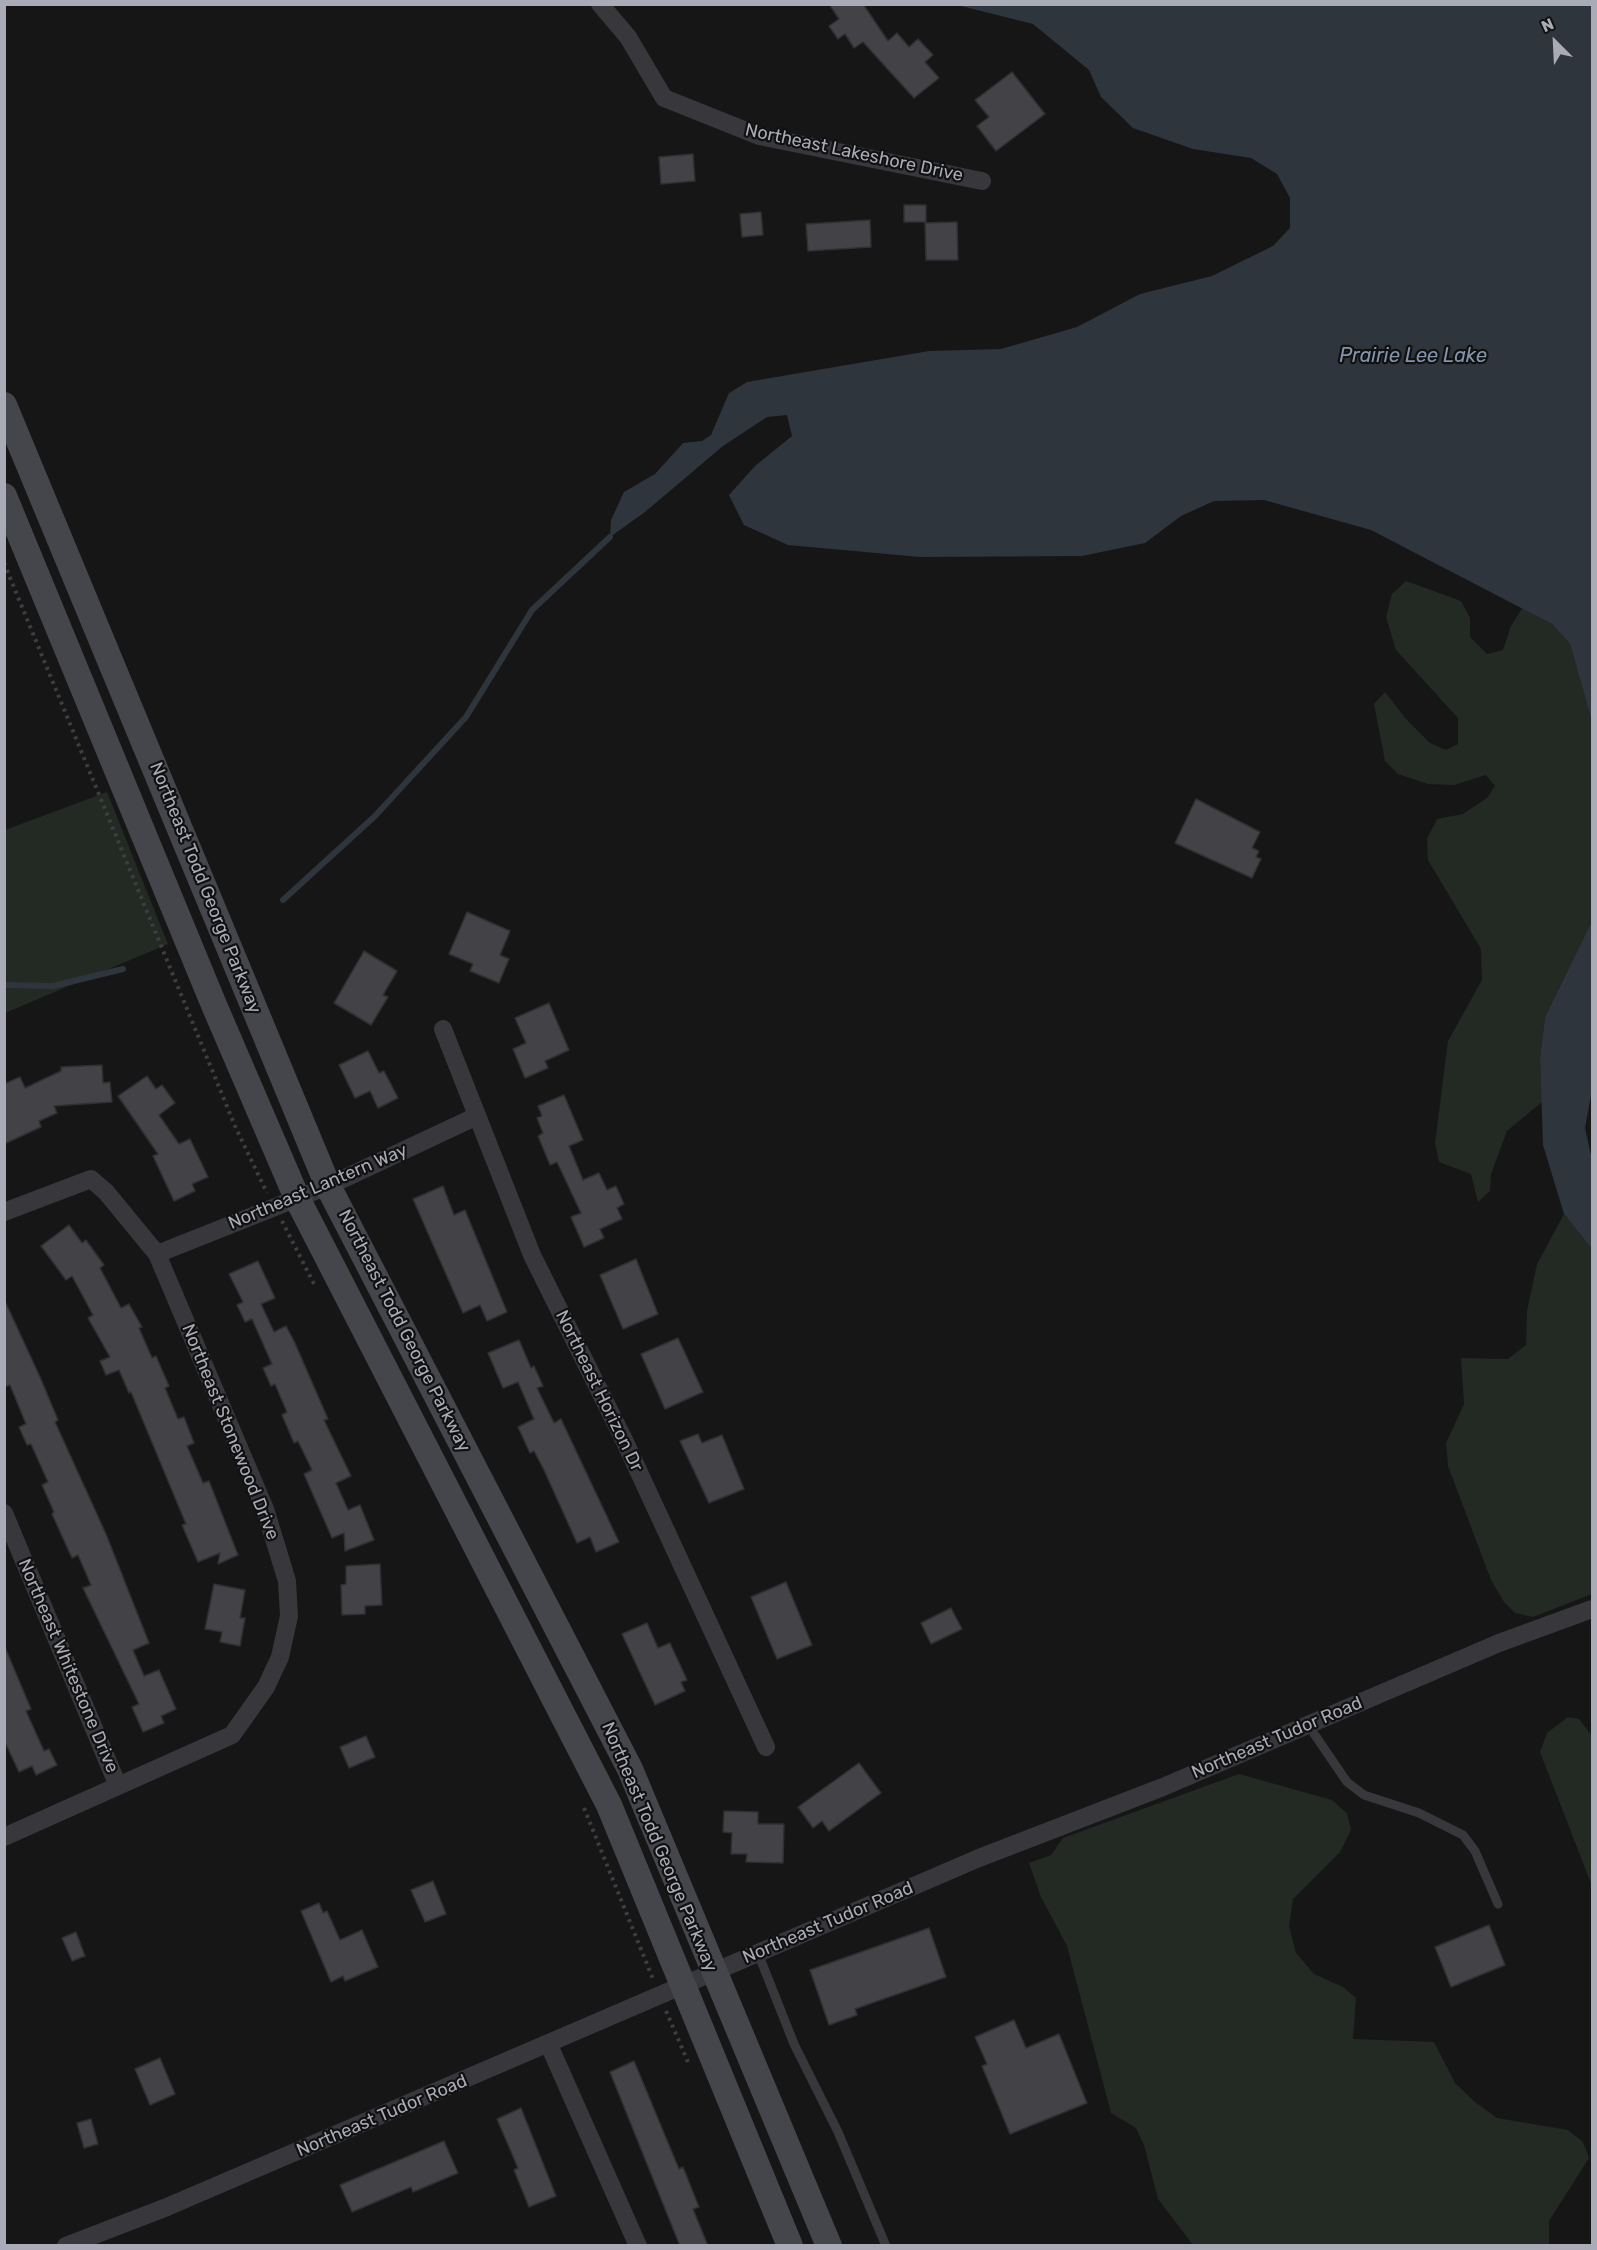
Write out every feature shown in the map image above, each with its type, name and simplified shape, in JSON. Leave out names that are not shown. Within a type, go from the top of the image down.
[{"type":"main road","name":"Northeast Todd George Parkway","points":[[4,405],[328,1186],[630,1769],[829,2246]]},
{"type":"main road","name":"Northeast Todd George Parkway","points":[[4,496],[214,1005],[297,1198],[378,1360],[609,1805],[790,2246]]},
{"type":"street","name":"Northeast Lakeshore Drive","points":[[600,4],[628,36],[664,98],[759,136],[982,181]]},
{"type":"street","name":"Northeast Horizon Dr","points":[[443,1029],[532,1255],[626,1442],[766,1747]]},
{"type":"street","name":"Northeast Lantern Way","points":[[157,1254],[328,1186],[477,1116]]},
{"type":"street","name":"Northeast Stonewood Drive","points":[[4,1212],[91,1179],[106,1192],[157,1254],[265,1509],[287,1581],[289,1616],[280,1657],[266,1687],[232,1735],[118,1786]]},
{"type":"street","name":"Northeast Whitestone Drive","points":[[4,1513],[118,1786]]},
{"type":"street","name":"Northeast Tudor Road","points":[[66,2246],[167,2207],[549,2045],[979,1858],[1163,1787],[1499,1643],[1593,1609]]},
{"type":"street","points":[[4,1837],[118,1786]]},
{"type":"street","points":[[549,2045],[638,2246]]},
{"type":"lane","points":[[1308,1725],[1347,1782],[1364,1796],[1419,1813],[1463,1835],[1475,1851],[1498,1904]]},
{"type":"lane","points":[[758,1953],[794,2044],[838,2132],[886,2246]]},
{"type":"shaded area","points":[[1406,581],[1461,601],[1470,618],[1470,637],[1487,654],[1503,650],[1511,626],[1523,607],[1552,624],[1570,644],[1592,722],[1592,921],[1545,1017],[1540,1058],[1542,1102],[1507,1131],[1491,1174],[1490,1191],[1478,1202],[1471,1174],[1439,1162],[1435,1143],[1448,1041],[1482,980],[1481,949],[1428,860],[1427,839],[1437,819],[1463,814],[1487,798],[1495,786],[1486,775],[1454,785],[1428,784],[1398,774],[1385,761],[1374,704],[1385,692],[1406,719],[1430,743],[1446,750],[1458,744],[1458,718],[1396,650],[1386,617],[1392,594]]},
{"type":"shaded area","points":[[107,792],[168,944],[5,1013],[5,830]]},
{"type":"shaded area","points":[[1564,1214],[1592,1249],[1592,1594],[1533,1617],[1515,1613],[1504,1602],[1491,1580],[1448,1466],[1446,1443],[1464,1404],[1461,1358],[1508,1359],[1526,1345],[1527,1311],[1537,1264]]},
{"type":"shaded area","points":[[1568,1717],[1579,1719],[1592,1736],[1592,1886],[1540,1752],[1547,1733]]},
{"type":"shaded area","points":[[1239,1774],[1332,1800],[1347,1813],[1351,1830],[1340,1852],[1293,1899],[1289,1926],[1296,1953],[1314,1974],[1343,1987],[1356,1998],[1353,2039],[1434,2042],[1455,2083],[1497,2118],[1568,2130],[1583,2142],[1589,2158],[1549,2221],[1549,2245],[1193,2245],[1158,2199],[1144,2145],[1136,2128],[1111,2113],[1067,1946],[1041,1897],[1029,1863],[1051,1855],[1063,1838]]},
{"type":"water","name":"Prairie Lee Lake","points":[[957,5],[1592,5],[1592,722],[1570,644],[1552,624],[1371,530],[1264,500],[1214,501],[1181,516],[1145,543],[1082,556],[920,557],[788,545],[744,525],[729,495],[755,466],[792,436],[787,415],[767,417],[723,446],[645,512],[610,537],[611,520],[624,492],[655,474],[683,443],[702,441],[711,435],[729,393],[747,382],[929,351],[1001,349],[1077,327],[1140,294],[1212,276],[1273,246],[1290,228],[1290,198],[1277,174],[1251,158],[1193,149],[1133,128],[1101,97],[1089,70],[1033,24]]},
{"type":"water","points":[[1592,921],[1592,1090],[1585,1128],[1592,1160],[1592,1249],[1564,1214],[1543,1145],[1540,1058],[1545,1017]]},
{"type":"building","points":[[829,4],[863,4],[888,41],[897,33],[909,47],[918,39],[933,55],[925,62],[939,78],[914,98],[863,42],[854,48],[845,34],[838,39],[829,26],[839,19]]},
{"type":"building","points":[[1012,72],[1045,114],[996,151],[977,126],[989,117],[975,100]]},
{"type":"building","points":[[693,154],[695,181],[661,184],[659,157]]},
{"type":"building","points":[[904,205],[926,205],[926,222],[904,222]]},
{"type":"building","points":[[761,212],[763,235],[742,237],[740,214]]},
{"type":"building","points":[[870,220],[871,247],[808,251],[806,224]]},
{"type":"building","points":[[957,222],[958,260],[926,260],[925,223]]},
{"type":"building","points":[[1196,799],[1260,832],[1252,848],[1259,851],[1256,857],[1261,859],[1252,878],[1175,843]]},
{"type":"building","points":[[467,912],[510,931],[500,955],[509,959],[499,983],[470,971],[473,964],[449,954]]},
{"type":"building","points":[[364,951],[397,971],[383,995],[388,997],[371,1025],[334,1003]]},
{"type":"building","points":[[549,1003],[569,1050],[545,1061],[548,1068],[525,1078],[513,1049],[526,1043],[515,1018]]},
{"type":"building","points":[[368,1051],[379,1073],[384,1071],[398,1098],[378,1108],[370,1091],[355,1098],[339,1065]]},
{"type":"building","points":[[102,1065],[103,1083],[110,1082],[112,1102],[54,1106],[57,1113],[39,1121],[41,1127],[4,1144],[4,1084],[20,1077],[25,1088],[61,1071],[61,1067]]},
{"type":"building","points":[[147,1076],[156,1089],[162,1085],[175,1103],[159,1115],[179,1144],[190,1139],[208,1177],[192,1184],[195,1191],[174,1201],[153,1156],[158,1154],[118,1096]]},
{"type":"building","points":[[564,1095],[583,1140],[569,1146],[583,1180],[599,1173],[607,1190],[616,1186],[624,1204],[617,1208],[622,1219],[600,1229],[604,1238],[584,1247],[571,1217],[581,1213],[557,1162],[550,1165],[538,1136],[543,1133],[537,1118],[542,1116],[538,1106]]},
{"type":"building","points":[[443,1186],[454,1215],[465,1210],[507,1312],[487,1321],[480,1305],[463,1313],[413,1199]]},
{"type":"building","points":[[69,1225],[82,1243],[86,1240],[104,1265],[100,1268],[121,1308],[129,1304],[142,1327],[139,1328],[152,1358],[156,1356],[169,1386],[165,1388],[178,1419],[184,1417],[194,1443],[187,1446],[203,1483],[209,1481],[238,1555],[218,1564],[220,1553],[198,1562],[182,1525],[186,1524],[131,1392],[129,1393],[119,1370],[106,1375],[100,1361],[110,1357],[88,1318],[93,1315],[72,1276],[66,1280],[41,1246]]},
{"type":"building","points":[[636,1259],[658,1314],[623,1329],[600,1275]]},
{"type":"building","points":[[258,1261],[275,1298],[261,1304],[274,1332],[286,1326],[294,1341],[328,1419],[324,1420],[351,1476],[336,1483],[348,1510],[360,1505],[374,1540],[345,1551],[344,1533],[332,1538],[304,1474],[312,1470],[298,1441],[294,1443],[282,1415],[287,1412],[275,1384],[271,1386],[263,1368],[272,1364],[252,1319],[245,1322],[237,1305],[243,1302],[229,1274]]},
{"type":"building","points":[[4,1299],[40,1377],[58,1420],[55,1422],[106,1534],[149,1643],[133,1650],[144,1676],[159,1670],[176,1709],[161,1716],[164,1723],[143,1732],[132,1707],[139,1704],[83,1588],[91,1585],[78,1555],[72,1558],[52,1514],[54,1512],[42,1485],[48,1482],[31,1444],[27,1445],[19,1427],[26,1424],[10,1385],[4,1387]]},
{"type":"building","points":[[678,1338],[703,1392],[665,1409],[641,1354]]},
{"type":"building","points":[[519,1340],[531,1368],[534,1366],[543,1386],[537,1388],[554,1423],[561,1419],[619,1542],[596,1552],[590,1537],[577,1543],[544,1470],[534,1451],[530,1453],[518,1427],[534,1419],[518,1382],[503,1388],[488,1353]]},
{"type":"building","points":[[698,1434],[702,1443],[722,1435],[744,1489],[709,1503],[680,1441]]},
{"type":"building","points":[[380,1564],[382,1605],[365,1606],[365,1614],[342,1615],[341,1585],[346,1584],[346,1566]]},
{"type":"building","points":[[786,1582],[812,1645],[777,1659],[751,1597]]},
{"type":"building","points":[[214,1584],[245,1590],[240,1618],[245,1618],[240,1646],[220,1642],[222,1632],[205,1629]]},
{"type":"building","points":[[951,1608],[962,1629],[931,1644],[921,1623]]},
{"type":"building","points":[[647,1623],[658,1648],[670,1643],[687,1680],[681,1682],[685,1691],[655,1705],[622,1634]]},
{"type":"building","points":[[4,1645],[31,1709],[26,1711],[44,1751],[49,1749],[57,1765],[36,1775],[32,1766],[19,1772],[4,1740]]},
{"type":"building","points":[[366,1736],[375,1757],[349,1768],[340,1747]]},
{"type":"building","points":[[859,1763],[881,1793],[829,1831],[822,1821],[813,1828],[798,1807]]},
{"type":"building","points":[[724,1811],[758,1812],[758,1824],[784,1824],[783,1863],[746,1862],[747,1854],[731,1854],[732,1833],[723,1832]]},
{"type":"building","points":[[433,1881],[446,1914],[425,1922],[411,1890]]},
{"type":"building","points":[[319,1903],[323,1913],[327,1911],[340,1940],[362,1930],[378,1967],[345,1981],[343,1976],[331,1982],[301,1911]]},
{"type":"building","points":[[1489,1925],[1505,1965],[1451,1987],[1435,1947]]},
{"type":"building","points":[[929,1928],[946,1977],[855,2009],[857,2015],[829,2025],[810,1970]]},
{"type":"building","points":[[76,1932],[85,1956],[72,1961],[62,1938]]},
{"type":"building","points":[[1014,2020],[1026,2048],[1059,2034],[1087,2103],[1010,2134],[982,2066],[987,2064],[975,2037]]},
{"type":"building","points":[[160,2058],[175,2094],[150,2105],[135,2069]]},
{"type":"building","points":[[634,2061],[679,2169],[683,2167],[699,2207],[693,2209],[708,2246],[680,2246],[610,2072]]},
{"type":"building","points":[[521,2108],[556,2196],[529,2207],[514,2170],[518,2168],[497,2119]]},
{"type":"building","points":[[91,2119],[98,2144],[84,2148],[77,2123]]},
{"type":"building","points":[[444,2141],[458,2173],[413,2192],[411,2187],[352,2212],[340,2185]]},
{"type":"waterway","points":[[283,900],[375,816],[466,717],[532,610],[610,537]]},
{"type":"waterway","points":[[4,985],[53,986],[123,969]]}]
